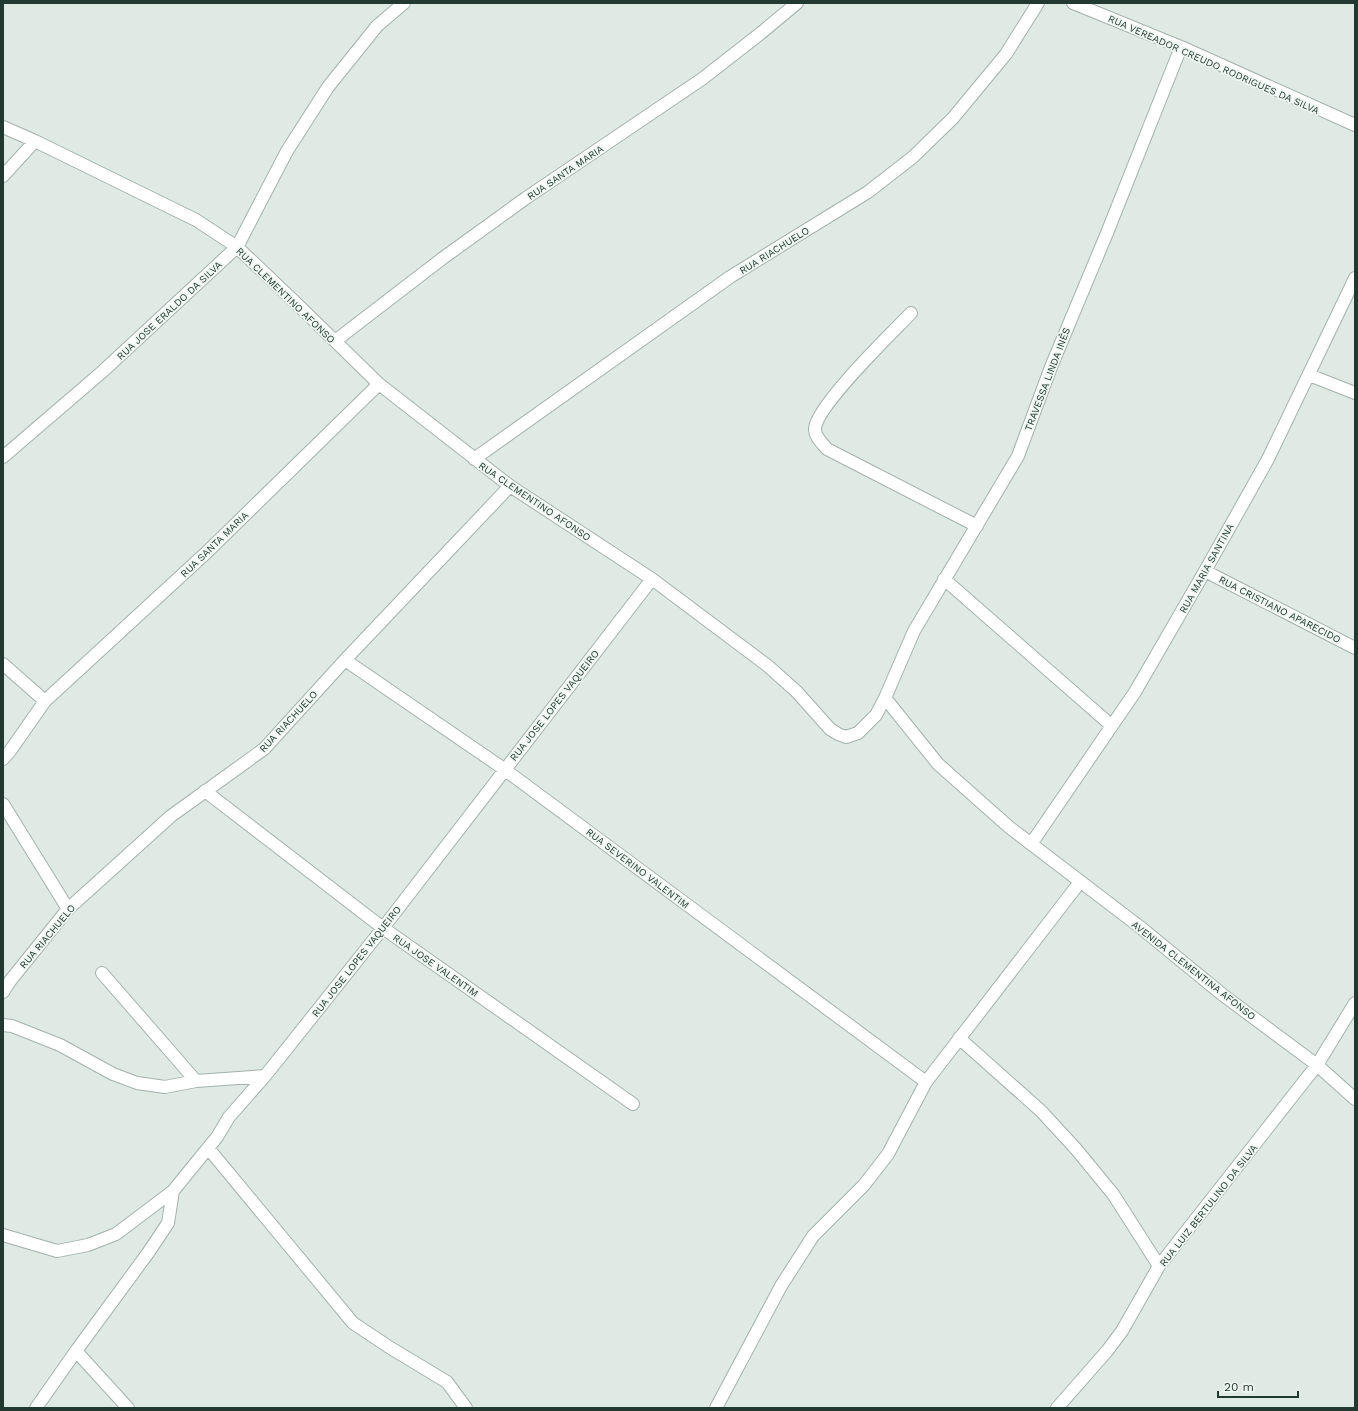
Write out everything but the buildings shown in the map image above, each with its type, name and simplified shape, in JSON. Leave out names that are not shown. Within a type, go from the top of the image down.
[{"type":"street","name":"RUA JOSE ERALDO DA SILVA","points":[[3,457],[102,372],[237,247],[286,151],[328,87],[377,26],[404,3]]},
{"type":"street","name":"RUA SANTA MARIA","points":[[335,341],[442,258],[526,198],[702,79],[797,3]]},
{"type":"street","name":"RUA RIACHUELO","points":[[474,459],[730,277],[868,192],[913,157],[953,118],[1006,54],[1038,3]]},
{"type":"street","name":"RUA VEREADOR CREUDO RODRIGUES DA SILVA","points":[[1074,3],[1181,47],[1355,125]]},
{"type":"street","name":"TRAVESSA LINDA INÊS","points":[[886,698],[914,631],[944,578],[977,526],[1018,456],[1051,366],[1107,233],[1181,47]]},
{"type":"street","name":"RUA CLEMENTINO AFONSO","points":[[3,127],[35,141],[196,220],[237,247],[379,384],[510,486],[652,579],[768,666],[797,692],[830,729],[846,737],[858,733],[876,715],[886,698]]},
{"type":"street","points":[[3,176],[35,141]]},
{"type":"street","name":"RUA MARIA SANTINA","points":[[1031,844],[1135,692],[1205,571],[1268,458],[1355,278]]},
{"type":"street","points":[[911,312],[826,406],[815,428],[817,437],[827,449],[977,526]]},
{"type":"street","points":[[1309,375],[1355,393]]},
{"type":"street","name":"RUA SANTA MARIA","points":[[3,759],[45,700],[207,552],[379,384]]},
{"type":"street","name":"RUA RIACHUELO","points":[[3,992],[10,981],[68,909],[171,816],[264,749],[345,660],[510,486]]},
{"type":"street","name":"RUA CRISTIANO APARECIDO","points":[[1205,571],[1355,648]]},
{"type":"street","points":[[944,578],[1112,726]]},
{"type":"street","name":"RUA JOSE LOPES VAQUEIRO","points":[[3,1235],[57,1250],[88,1245],[116,1234],[173,1191],[217,1137],[229,1116],[265,1076],[383,928],[504,769],[652,579]]},
{"type":"street","name":"RUA SEVERINO VALENTIM","points":[[345,660],[504,769],[926,1082]]},
{"type":"street","points":[[3,664],[45,700]]},
{"type":"street","points":[[886,698],[938,764],[1031,844]]},
{"type":"street","name":"RUA JOSE VALENTIM","points":[[205,791],[383,928],[633,1104]]},
{"type":"street","points":[[3,804],[68,909]]},
{"type":"street","name":"AVENIDA CLEMENTINA AFONSO","points":[[1031,844],[1140,927],[1223,995],[1317,1065],[1355,1098]]},
{"type":"street","points":[[716,1408],[781,1286],[813,1236],[864,1185],[888,1154],[926,1082],[1080,882]]},
{"type":"street","points":[[102,973],[196,1081]]},
{"type":"street","name":"RUA LUIZ BERTULINO DA SILVA","points":[[1058,1407],[1107,1351],[1118,1336],[1159,1266],[1317,1065],[1355,1003]]},
{"type":"street","points":[[3,1025],[12,1026],[60,1045],[113,1074],[137,1083],[165,1087],[196,1081],[265,1076]]},
{"type":"street","points":[[959,1038],[1041,1111],[1076,1149],[1113,1194],[1159,1266]]},
{"type":"street","points":[[208,1148],[353,1323],[447,1382],[466,1408]]},
{"type":"street","points":[[36,1408],[168,1223],[173,1191]]},
{"type":"street","points":[[76,1351],[128,1408]]}]
